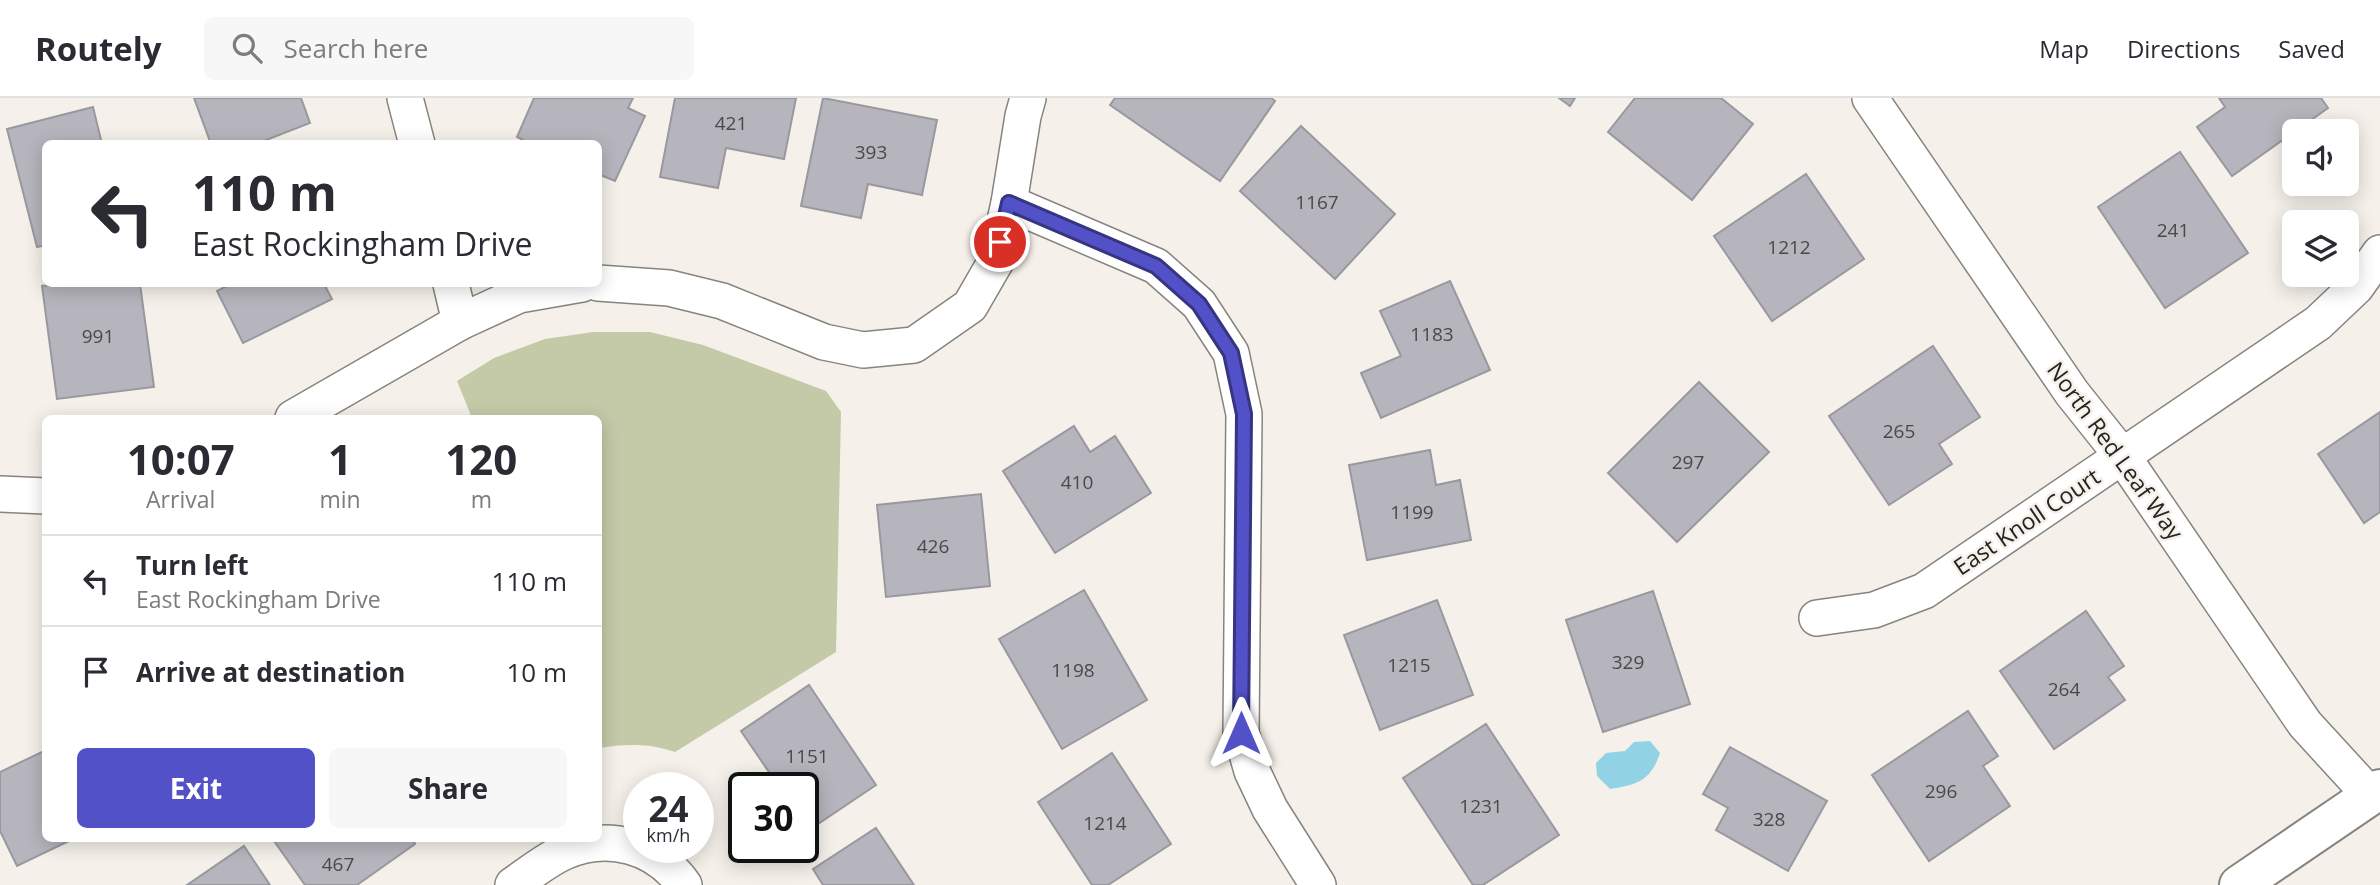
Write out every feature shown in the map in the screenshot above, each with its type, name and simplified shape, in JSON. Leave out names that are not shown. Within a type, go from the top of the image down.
[{"type":"main road","points":[[2239,885],[2375,792]]},
{"type":"street","points":[[405,98],[415,140]]},
{"type":"street","points":[[602,283],[669,288],[722,301],[824,342],[863,350],[914,345],[970,306],[996,261],[1028,98]]},
{"type":"street","name":"North Red Leaf Way","points":[[1870,98],[2072,393],[2123,457],[2305,724],[2375,792]]},
{"type":"street","points":[[1009,203],[1156,266],[1199,304],[1231,353],[1244,414],[1241,733],[1252,771],[1270,809],[1318,885]]},
{"type":"street","name":"East Knoll Court","points":[[1817,618],[1874,610],[1924,591],[2318,323],[2356,287],[2380,253]]},
{"type":"street","points":[[452,287],[460,322]]},
{"type":"street","points":[[298,415],[460,322],[519,295],[565,287]]},
{"type":"street","points":[[0,495],[42,496]]},
{"type":"street","points":[[513,885],[562,853],[590,843],[624,843],[653,856],[678,876],[684,885]]},
{"type":"green space","points":[[593,332],[650,332],[703,345],[826,391],[841,412],[836,652],[675,752],[637,745],[602,748],[602,415],[471,415],[457,381],[494,358],[545,339]]},
{"type":"water","points":[[1650,741],[1660,753],[1652,770],[1641,780],[1628,786],[1610,789],[1597,776],[1596,763],[1606,753],[1625,751],[1634,742]]},
{"type":"building","points":[[194,98],[301,98],[310,123],[266,140],[210,140]]},
{"type":"building","points":[[534,98],[633,98],[628,108],[645,116],[615,181],[602,176],[602,140],[523,140],[517,137]]},
{"type":"building","points":[[675,98],[796,98],[784,159],[726,148],[718,188],[660,177]]},
{"type":"building","points":[[823,98],[937,120],[922,195],[868,184],[861,218],[801,206]]},
{"type":"building","points":[[1115,98],[1271,98],[1275,101],[1220,181],[1110,105]]},
{"type":"building","points":[[1559,98],[1575,98],[1570,106]]},
{"type":"building","points":[[1635,98],[1721,98],[1753,124],[1692,200],[1608,132]]},
{"type":"building","points":[[2219,98],[2321,98],[2328,108],[2312,119],[2282,119],[2282,141],[2232,176],[2197,127],[2225,107]]},
{"type":"building","points":[[93,107],[101,140],[42,140],[42,246],[37,247],[7,129]]},
{"type":"building","points":[[1301,126],[1395,214],[1335,279],[1240,191]]},
{"type":"building","points":[[2180,152],[2248,253],[2165,308],[2098,207]]},
{"type":"building","points":[[1806,174],[1864,259],[1772,321],[1714,236]]},
{"type":"building","points":[[1450,281],[1490,370],[1381,418],[1361,373],[1401,356],[1380,311]]},
{"type":"building","points":[[42,287],[140,287],[154,387],[57,399]]},
{"type":"building","points":[[225,287],[326,287],[332,299],[243,343],[217,291]]},
{"type":"building","points":[[1933,346],[1980,417],[1939,444],[1952,464],[1889,505],[1829,416]]},
{"type":"building","points":[[1699,382],[1769,452],[1677,542],[1608,473]]},
{"type":"building","points":[[2380,412],[2380,512],[2364,523],[2318,454]]},
{"type":"building","points":[[1074,426],[1090,452],[1115,436],[1151,493],[1055,553],[1003,471]]},
{"type":"building","points":[[1430,450],[1436,485],[1460,480],[1471,540],[1367,560],[1349,465]]},
{"type":"building","points":[[981,494],[990,586],[886,597],[877,505]]},
{"type":"building","points":[[1084,590],[1147,700],[1062,749],[999,639]]},
{"type":"building","points":[[1653,591],[1690,704],[1603,732],[1566,620]]},
{"type":"building","points":[[1437,600],[1473,695],[1380,730],[1344,635]]},
{"type":"building","points":[[2086,611],[2124,666],[2108,677],[2125,700],[2054,749],[2000,671]]},
{"type":"building","points":[[809,685],[876,785],[819,823],[819,772],[769,772],[741,731]]},
{"type":"building","points":[[1968,711],[1998,756],[1983,766],[2010,806],[1929,861],[1872,775]]},
{"type":"building","points":[[1486,724],[1559,835],[1483,885],[1473,885],[1403,778]]},
{"type":"building","points":[[1730,747],[1827,801],[1788,871],[1716,830],[1728,808],[1703,794]]},
{"type":"building","points":[[42,752],[42,842],[67,842],[17,866],[0,831],[0,772]]},
{"type":"building","points":[[1112,753],[1171,844],[1108,885],[1092,885],[1038,802]]},
{"type":"building","points":[[876,828],[914,885],[823,885],[813,869]]},
{"type":"building","points":[[275,842],[415,844],[357,885],[305,885]]},
{"type":"building","points":[[244,846],[270,885],[187,885]]},
{"type":"route","points":[[1000,242],[1009,203],[1156,266],[1199,304],[1231,353],[1244,414],[1241,733]]}]
